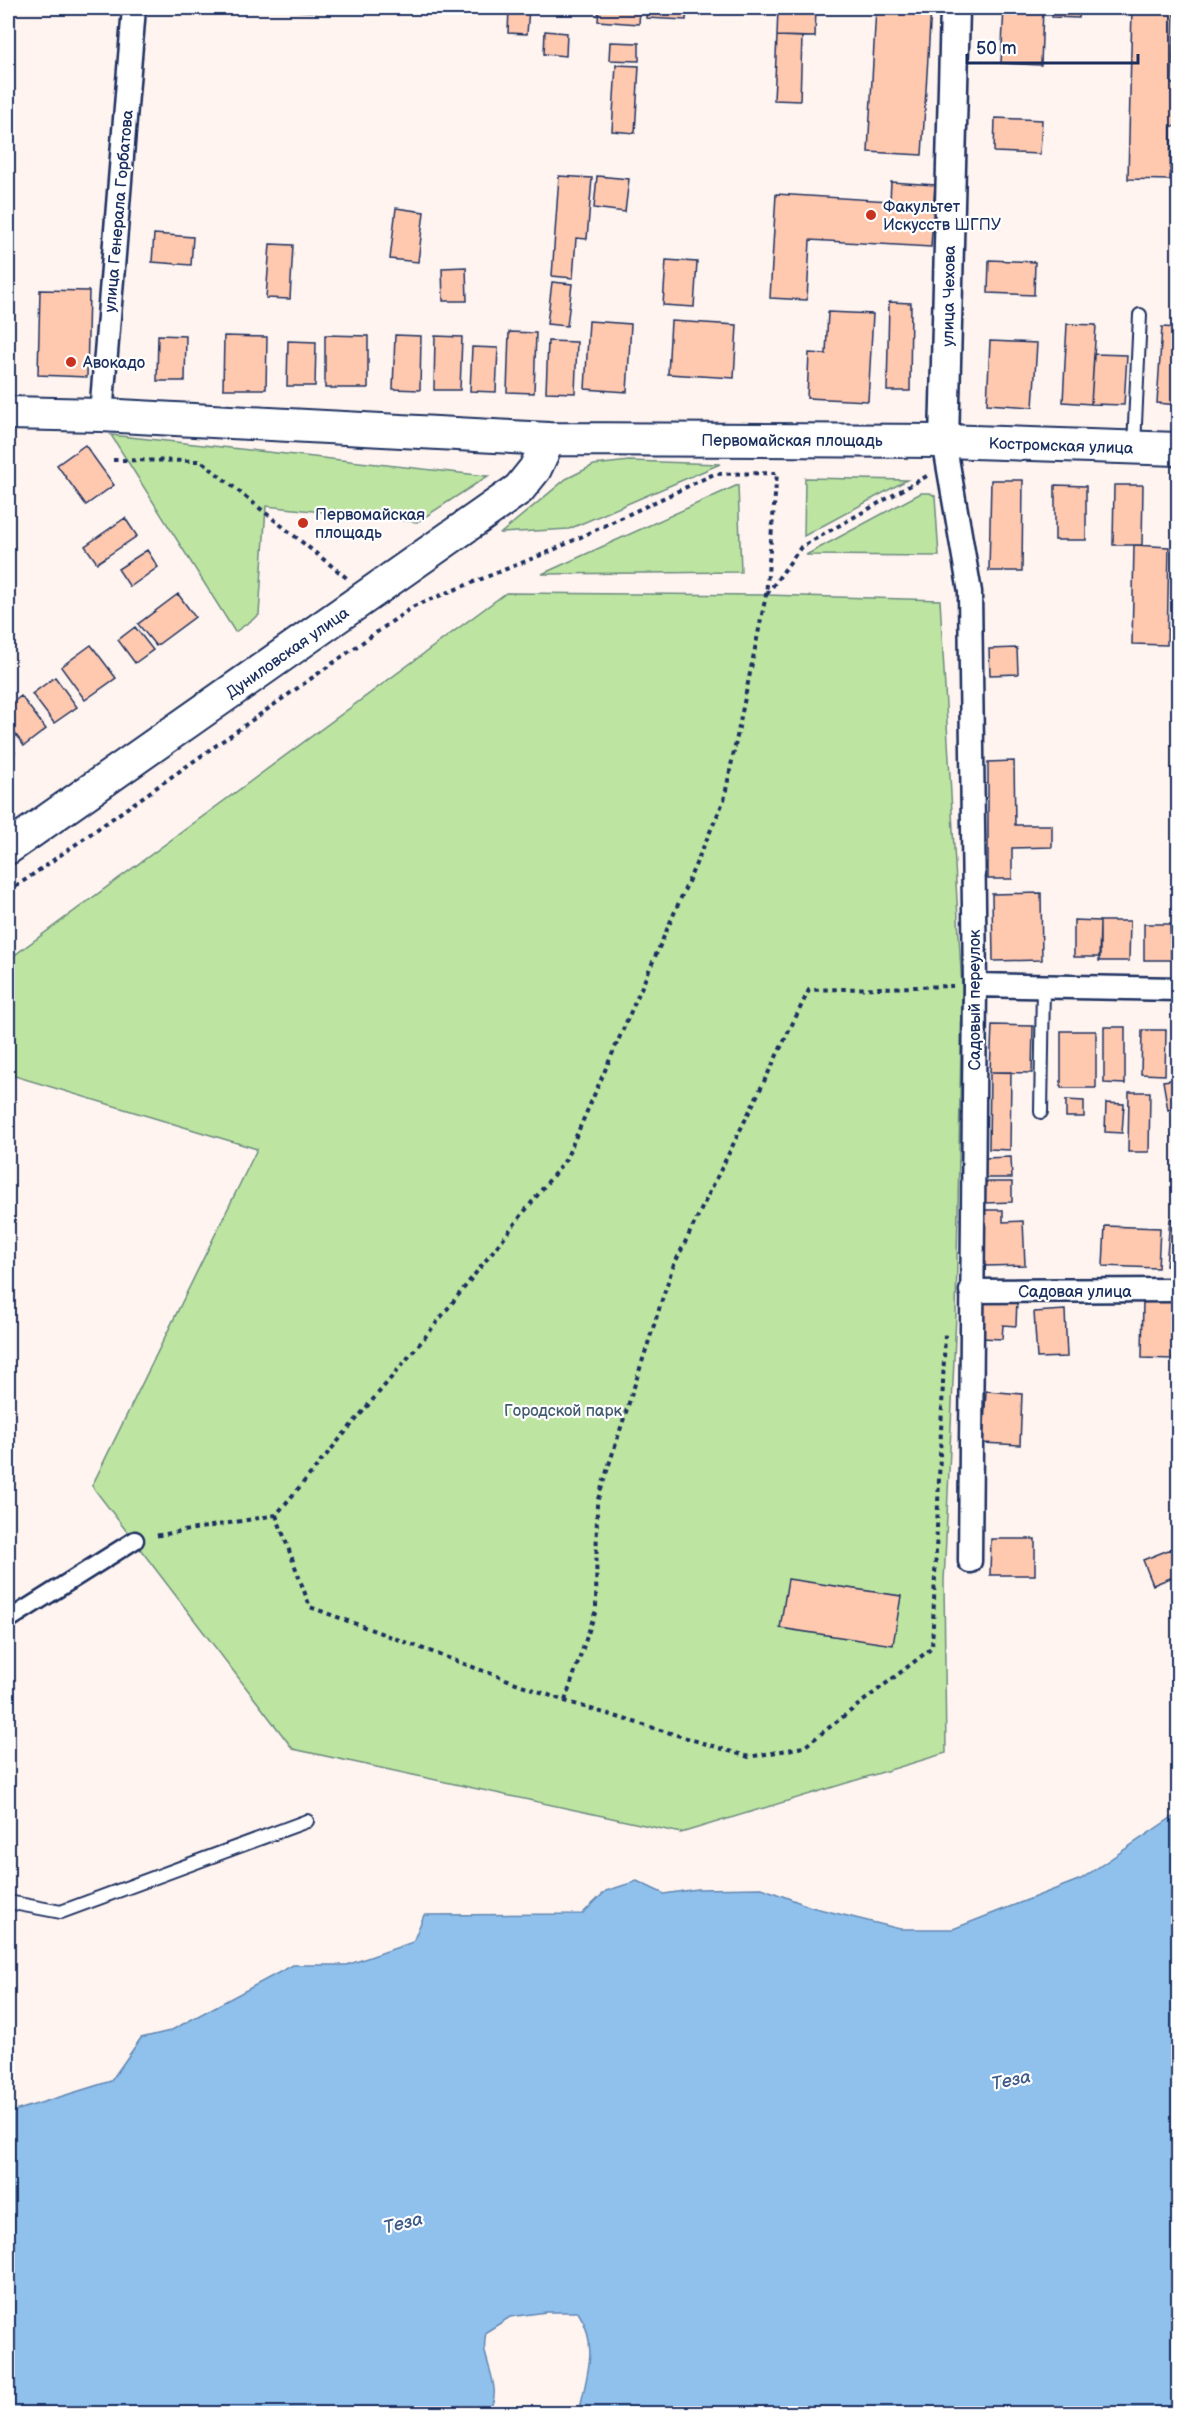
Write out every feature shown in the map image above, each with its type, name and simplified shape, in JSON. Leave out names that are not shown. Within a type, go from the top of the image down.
[{"type":"main road","name":"Первомайская площадь","points":[[8,413],[101,415],[549,439],[944,441]]},
{"type":"main road","name":"Дуниловская улица","points":[[8,848],[519,489],[536,469],[549,439]]},
{"type":"main road","name":"Костромская улица","points":[[944,441],[1179,449]]},
{"type":"street","name":"улица Генерала Горбатова","points":[[101,415],[134,8]]},
{"type":"street","name":"улица Чехова","points":[[944,441],[955,8]]},
{"type":"street","name":"Садовый переулок","points":[[944,441],[970,592],[975,985],[970,1561]]},
{"type":"street","points":[[975,985],[1179,989]]},
{"type":"street","name":"Садовая улица","points":[[971,1291],[1179,1290]]},
{"type":"street","points":[[8,1620],[135,1540]]},
{"type":"lane","points":[[1134,447],[1140,315]]},
{"type":"lane","points":[[1041,1112],[1043,986]]},
{"type":"lane","points":[[8,1902],[61,1912],[307,1821]]},
{"type":"path","points":[[113,460],[201,461],[369,595],[391,622]]},
{"type":"path","points":[[8,892],[414,606],[550,551],[714,474],[777,473],[766,595],[724,800],[566,1159],[422,1341],[276,1515],[135,1540]]},
{"type":"path","points":[[766,595],[801,547],[927,476]]},
{"type":"path","points":[[565,1701],[596,1611],[597,1502],[672,1269],[809,990],[975,985]]},
{"type":"path","points":[[276,1515],[310,1607],[565,1701],[749,1757],[804,1747],[932,1648],[945,1334]]},
{"type":"green space","points":[[111,435],[488,476],[417,522],[266,506],[259,615],[235,632]]},
{"type":"green space","points":[[629,461],[720,464],[569,529],[501,533],[566,479],[594,465]]},
{"type":"green space","points":[[805,478],[907,480],[804,536]]},
{"type":"green space","points":[[738,485],[741,572],[542,574]]},
{"type":"green space","points":[[921,493],[930,493],[935,496],[939,556],[806,555]]},
{"type":"green space","name":"Городской парк","points":[[506,593],[766,595],[940,600],[962,989],[956,1315],[944,1582],[946,1753],[681,1833],[293,1749],[92,1486],[257,1149],[8,1074],[8,960]]},
{"type":"water","name":"Теза","points":[[1178,1816],[1178,2413],[579,2413],[588,2374],[590,2349],[585,2325],[578,2312],[546,2312],[510,2317],[486,2332],[485,2352],[492,2375],[494,2399],[486,2413],[8,2413],[8,2113],[111,2081],[141,2038],[170,2031],[293,1965],[347,1965],[413,1942],[424,1915],[582,1914],[606,1891],[637,1881],[664,1894],[697,1889],[762,1888],[811,1907],[900,1929],[953,1929],[1081,1879],[1171,1818]]},
{"type":"building","points":[[317,8],[317,12],[281,9]]},
{"type":"building","points":[[509,8],[529,8],[527,34],[508,33]]},
{"type":"building","points":[[599,8],[640,8],[639,24],[598,21]]},
{"type":"building","points":[[647,8],[687,8],[686,20],[646,18]]},
{"type":"building","points":[[711,8],[738,8],[737,14],[711,12]]},
{"type":"building","points":[[778,8],[816,8],[815,37],[777,36]]},
{"type":"building","points":[[876,8],[931,8],[922,155],[868,152]]},
{"type":"building","points":[[1004,8],[1043,8],[1041,65],[1001,63]]},
{"type":"building","points":[[1053,8],[1080,8],[1079,18],[1052,17]]},
{"type":"building","points":[[1132,8],[1174,8],[1172,84],[1178,84],[1178,127],[1171,126],[1170,180],[1128,179]]},
{"type":"building","points":[[545,31],[567,33],[566,56],[544,54]]},
{"type":"building","points":[[777,36],[802,37],[800,101],[774,100]]},
{"type":"building","points":[[610,42],[639,43],[639,61],[609,60]]},
{"type":"building","points":[[616,65],[639,66],[635,133],[612,131]]},
{"type":"building","points":[[995,118],[1042,120],[1040,154],[994,152]]},
{"type":"building","points":[[559,176],[592,178],[587,239],[576,238],[573,278],[552,276]]},
{"type":"building","points":[[597,176],[629,179],[625,212],[594,208]]},
{"type":"building","points":[[891,182],[935,185],[931,247],[810,240],[807,300],[770,298],[776,194],[890,201]]},
{"type":"building","points":[[396,208],[424,212],[418,262],[390,259]]},
{"type":"building","points":[[154,234],[193,237],[191,265],[152,262]]},
{"type":"building","points":[[270,244],[293,245],[290,299],[266,298]]},
{"type":"building","points":[[666,260],[697,262],[694,307],[663,305]]},
{"type":"building","points":[[989,260],[1035,262],[1034,295],[988,293]]},
{"type":"building","points":[[466,267],[467,301],[443,301],[442,268]]},
{"type":"building","points":[[552,282],[572,284],[567,326],[547,324]]},
{"type":"building","points":[[40,290],[89,291],[87,377],[38,375]]},
{"type":"building","points":[[889,302],[911,303],[910,391],[887,391]]},
{"type":"building","points":[[828,312],[873,314],[868,401],[807,398],[809,353],[826,354]]},
{"type":"building","points":[[589,321],[631,324],[627,392],[585,389]]},
{"type":"building","points":[[671,321],[737,325],[734,378],[668,374]]},
{"type":"building","points":[[1067,324],[1096,325],[1091,404],[1063,402]]},
{"type":"building","points":[[1162,327],[1178,328],[1178,405],[1157,403]]},
{"type":"building","points":[[509,332],[536,333],[534,393],[507,392]]},
{"type":"building","points":[[158,335],[186,336],[185,381],[157,381]]},
{"type":"building","points":[[325,335],[368,336],[368,388],[325,388]]},
{"type":"building","points":[[395,335],[421,336],[420,390],[393,389]]},
{"type":"building","points":[[224,336],[267,337],[266,389],[223,389]]},
{"type":"building","points":[[435,336],[462,337],[460,390],[434,390]]},
{"type":"building","points":[[288,341],[316,342],[315,386],[287,386]]},
{"type":"building","points":[[548,341],[577,342],[575,393],[546,392]]},
{"type":"building","points":[[990,341],[1037,343],[1033,407],[987,404]]},
{"type":"building","points":[[472,347],[498,348],[496,392],[470,391]]},
{"type":"building","points":[[1094,354],[1127,355],[1124,405],[1091,404]]},
{"type":"building","points":[[85,445],[114,485],[86,505],[57,465]]},
{"type":"building","points":[[991,480],[1023,480],[1022,571],[989,571]]},
{"type":"building","points":[[1055,485],[1086,486],[1086,540],[1055,540]]},
{"type":"building","points":[[1114,485],[1143,485],[1142,545],[1113,545]]},
{"type":"building","points":[[125,518],[137,536],[97,563],[85,546]]},
{"type":"building","points":[[1134,545],[1169,547],[1167,645],[1132,644]]},
{"type":"building","points":[[147,550],[158,567],[130,587],[118,569]]},
{"type":"building","points":[[178,594],[195,617],[156,646],[138,624]]},
{"type":"building","points":[[135,627],[153,650],[135,663],[118,640]]},
{"type":"building","points":[[91,645],[116,678],[85,700],[61,667]]},
{"type":"building","points":[[1017,648],[1018,674],[990,675],[989,649]]},
{"type":"building","points":[[55,677],[77,707],[54,723],[32,694]]},
{"type":"building","points":[[21,696],[46,729],[24,746],[8,724],[8,706]]},
{"type":"building","points":[[8,741],[15,752],[8,758]]},
{"type":"building","points":[[1014,761],[1015,825],[1052,825],[1052,847],[1012,848],[1012,879],[988,879],[988,762]]},
{"type":"building","points":[[1041,893],[1042,960],[993,961],[992,894]]},
{"type":"building","points":[[1074,920],[1100,921],[1100,957],[1074,957]]},
{"type":"building","points":[[1100,921],[1130,921],[1129,961],[1099,961]]},
{"type":"building","points":[[1144,924],[1170,924],[1171,960],[1144,960]]},
{"type":"building","points":[[992,1025],[1033,1026],[1032,1073],[990,1072]]},
{"type":"building","points":[[1104,1027],[1125,1027],[1125,1084],[1104,1083]]},
{"type":"building","points":[[1142,1030],[1166,1030],[1165,1075],[1141,1074]]},
{"type":"building","points":[[1061,1031],[1096,1031],[1096,1088],[1061,1088]]},
{"type":"building","points":[[990,1072],[1011,1072],[1010,1150],[989,1149]]},
{"type":"building","points":[[1178,1079],[1178,1108],[1168,1110],[1163,1081]]},
{"type":"building","points":[[1129,1092],[1150,1092],[1149,1152],[1128,1152]]},
{"type":"building","points":[[1066,1100],[1084,1101],[1084,1117],[1066,1117]]},
{"type":"building","points":[[1106,1103],[1124,1104],[1122,1133],[1105,1132]]},
{"type":"building","points":[[1011,1157],[1012,1178],[984,1178],[984,1158]]},
{"type":"building","points":[[985,1182],[1012,1182],[1012,1202],[985,1203]]},
{"type":"building","points":[[983,1210],[1003,1210],[1003,1222],[1023,1221],[1025,1265],[985,1266]]},
{"type":"building","points":[[1170,1219],[1178,1219],[1178,1267],[1166,1266]]},
{"type":"building","points":[[1105,1226],[1160,1228],[1158,1268],[1103,1266]]},
{"type":"building","points":[[982,1298],[1017,1299],[1016,1326],[1003,1325],[1002,1339],[981,1338]]},
{"type":"building","points":[[1143,1299],[1174,1300],[1173,1359],[1142,1358]]},
{"type":"building","points":[[1065,1310],[1067,1357],[1037,1358],[1034,1312]]},
{"type":"building","points":[[986,1391],[1022,1394],[1020,1445],[983,1443]]},
{"type":"building","points":[[991,1539],[1035,1539],[1035,1575],[990,1575]]},
{"type":"building","points":[[1171,1549],[1178,1575],[1153,1585],[1143,1560]]},
{"type":"building","points":[[788,1579],[901,1596],[893,1645],[780,1628]]},
{"type":"place","name":"Факультет Искусств ШГПУ","points":[[871,215]]},
{"type":"place","name":"Авокадо","points":[[71,362]]},
{"type":"place","name":"Первомайская площадь","points":[[303,523]]}]
